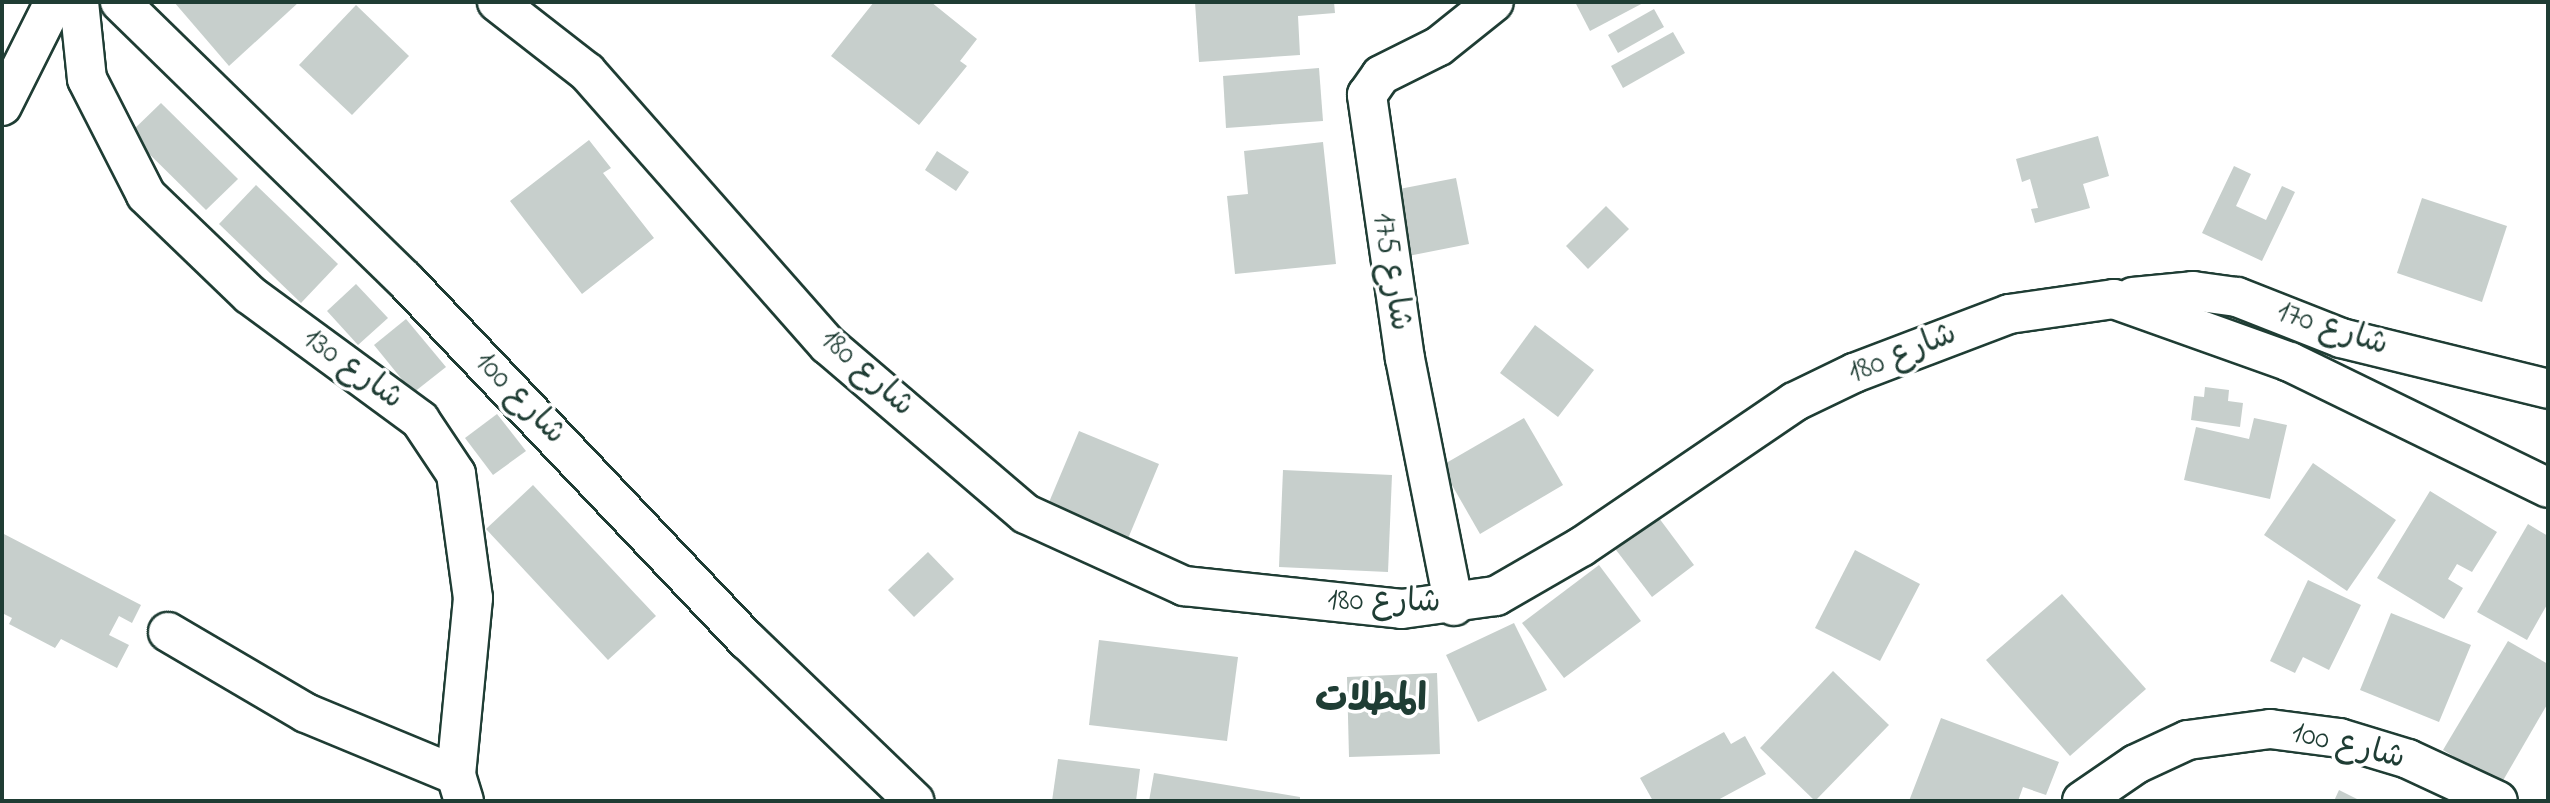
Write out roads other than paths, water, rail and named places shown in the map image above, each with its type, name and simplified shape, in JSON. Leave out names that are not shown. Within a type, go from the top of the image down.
[{"type":"street","points":[[2,106],[54,2]]},
{"type":"street","name":"شارع 130","points":[[79,2],[87,79],[146,195],[250,295],[420,420],[456,474],[473,598],[460,788]]},
{"type":"street","name":"شارع 100","points":[[120,2],[405,281],[748,641],[914,801]]},
{"type":"street","name":"شارع 180","points":[[497,2],[587,72],[828,345],[1026,514],[1184,586],[1402,609],[1454,606],[1517,587],[1794,402],[1854,373],[2009,314],[2114,299],[2221,332],[2301,366],[2548,488]]},
{"type":"street","name":"شارع 175","points":[[1454,606],[1405,359],[1367,95],[1381,75],[1439,46],[1494,2]]},
{"type":"street","name":"شارع 170","points":[[2114,299],[2193,291],[2237,297],[2341,338],[2548,389]]},
{"type":"street","points":[[168,632],[306,712],[460,788]]},
{"type":"street","name":"شارع 100","points":[[2082,801],[2136,764],[2188,740],[2270,729],[2339,738],[2408,759],[2498,801]]},
{"type":"district","name":"المطلات","points":[[1371,702]]}]
